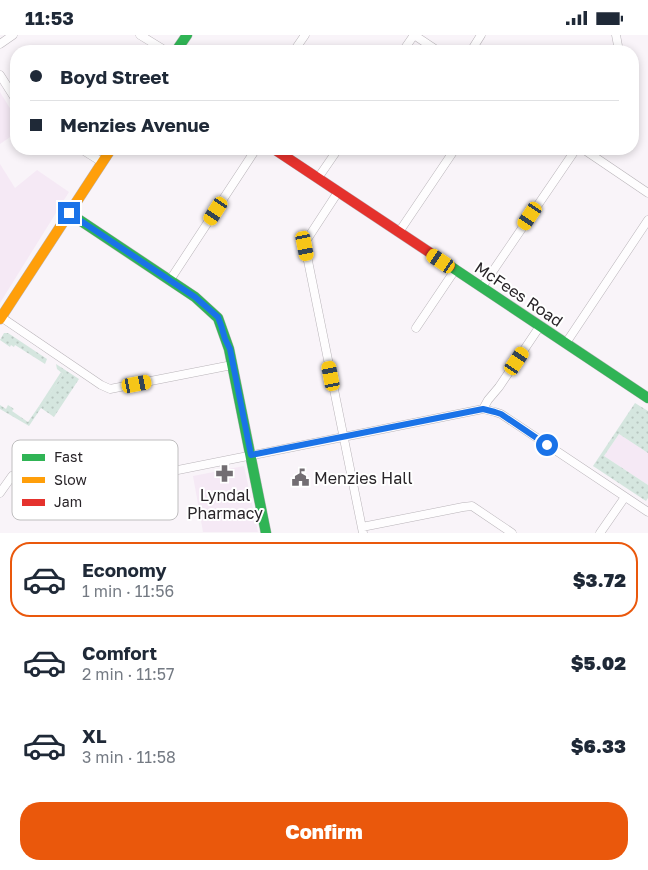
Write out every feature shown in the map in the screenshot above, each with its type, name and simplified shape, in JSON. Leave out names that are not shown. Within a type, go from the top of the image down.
[{"type":"street","points":[[0,44],[14,35]]},
{"type":"street","points":[[140,35],[156,45]]},
{"type":"street","points":[[414,35],[429,45]]},
{"type":"street","points":[[0,75],[10,91]]},
{"type":"street","points":[[90,155],[102,163]]},
{"type":"street","points":[[108,155],[0,318],[101,385],[110,389],[232,365]]},
{"type":"street","points":[[170,280],[252,155]]},
{"type":"street","name":"McFees Road","points":[[283,155],[648,398]]},
{"type":"street","points":[[318,178],[334,155]]},
{"type":"street","points":[[399,233],[451,155]]},
{"type":"street","points":[[482,287],[572,155]]},
{"type":"street","points":[[591,155],[648,193]]},
{"type":"street","points":[[338,192],[306,241],[305,246],[362,530],[472,506],[512,533]]},
{"type":"street","points":[[69,213],[195,297],[210,303],[222,315],[228,328],[232,365],[266,533]]},
{"type":"street","points":[[566,343],[648,220]]},
{"type":"street","points":[[416,328],[455,270]]},
{"type":"street","points":[[483,409],[540,326]]},
{"type":"street","points":[[494,411],[494,399],[499,387]]},
{"type":"street","points":[[178,470],[483,409],[501,414],[648,512]]},
{"type":"street","points":[[0,493],[12,476]]},
{"type":"street","points":[[600,533],[625,497]]},
{"type":"shaded area","points":[[0,92],[10,108],[10,137],[0,144]]},
{"type":"shaded area","points":[[0,164],[15,188],[37,170],[69,192],[0,303]]},
{"type":"shaded area","points":[[4,333],[8,333],[47,359],[45,364],[15,345],[10,347],[0,340]]},
{"type":"shaded area","points":[[56,364],[79,379],[54,417],[41,408],[29,426],[0,409],[0,405],[6,409],[8,405],[14,409],[12,411],[28,422],[39,406],[41,407],[63,374],[57,369]]},
{"type":"shaded area","points":[[61,372],[63,374],[41,408],[39,406]]},
{"type":"shaded area","points":[[635,403],[648,411],[648,453],[619,434],[604,456],[648,485],[648,498],[646,501],[593,466]]},
{"type":"shaded area","points":[[619,434],[648,453],[648,485],[604,456]]},
{"type":"shaded area","points":[[244,466],[258,532],[203,532],[193,476]]},
{"type":"traffic: fast","points":[[180,45],[187,35]]},
{"type":"traffic: fast","points":[[69,213],[195,297],[218,318],[229,349],[266,533]]},
{"type":"traffic: fast","points":[[450,266],[648,398]]},
{"type":"traffic: slow","points":[[0,319],[107,155]]},
{"type":"traffic: jam","points":[[283,155],[450,266]]},
{"type":"place","name":"Lyndal Pharmacy","points":[[225,474]]},
{"type":"place","name":"Menzies Hall","points":[[300,478]]},
{"type":"route","points":[[69,213],[195,297],[218,317],[230,349],[251,455],[483,409],[501,414],[547,445]]}]
